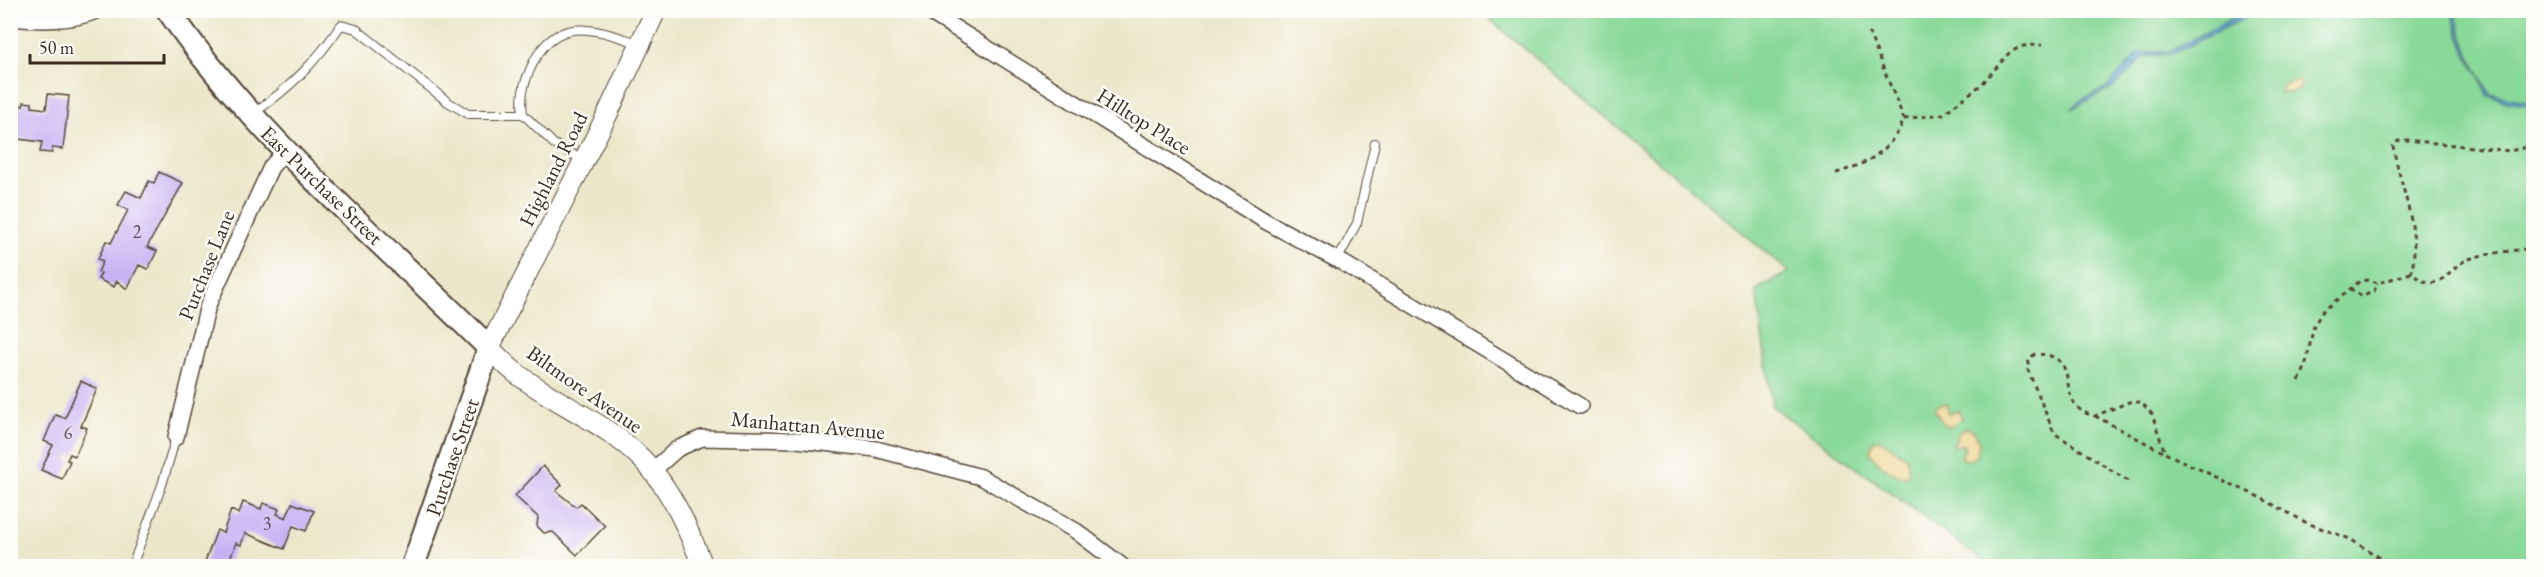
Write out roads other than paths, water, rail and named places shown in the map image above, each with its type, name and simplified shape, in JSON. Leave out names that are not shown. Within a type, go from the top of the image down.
[{"type":"main road","name":"East Purchase Street","points":[[168,10],[201,58],[250,116],[489,348]]},
{"type":"main road","name":"Purchase Street","points":[[412,567],[489,348]]},
{"type":"street","points":[[10,18],[47,21],[85,16],[99,10]]},
{"type":"street","name":"Highland Road","points":[[489,348],[584,160],[656,10]]},
{"type":"street","name":"Hilltop Place","points":[[926,10],[1265,221],[1340,262],[1580,406]]},
{"type":"street","name":"Purchase Lane","points":[[176,437],[208,305],[271,167],[285,151]]},
{"type":"street","name":"Biltmore Avenue","points":[[489,348],[516,373],[614,435],[652,471],[684,521],[703,567]]},
{"type":"street","name":"Manhattan Avenue","points":[[652,471],[677,449],[702,438],[797,440],[876,449],[981,477],[1076,531],[1122,567]]},
{"type":"lane","points":[[250,116],[288,89],[327,46],[341,25],[356,29],[448,102],[468,114],[490,116],[523,114]]},
{"type":"lane","points":[[584,160],[554,144],[523,114],[520,93],[532,67],[544,43],[561,31],[600,31],[640,44]]},
{"type":"lane","points":[[1340,262],[1357,223],[1375,143]]},
{"type":"lane","points":[[132,567],[162,484],[176,437]]},
{"type":"water","points":[[2246,11],[2259,11],[2174,53],[2144,57],[2114,87],[2071,109],[2079,101],[2106,88],[2139,53],[2170,51]]},
{"type":"water","points":[[2451,11],[2456,16],[2469,55],[2490,94],[2533,103],[2533,106],[2508,102],[2486,95],[2480,76],[2467,56]]}]
